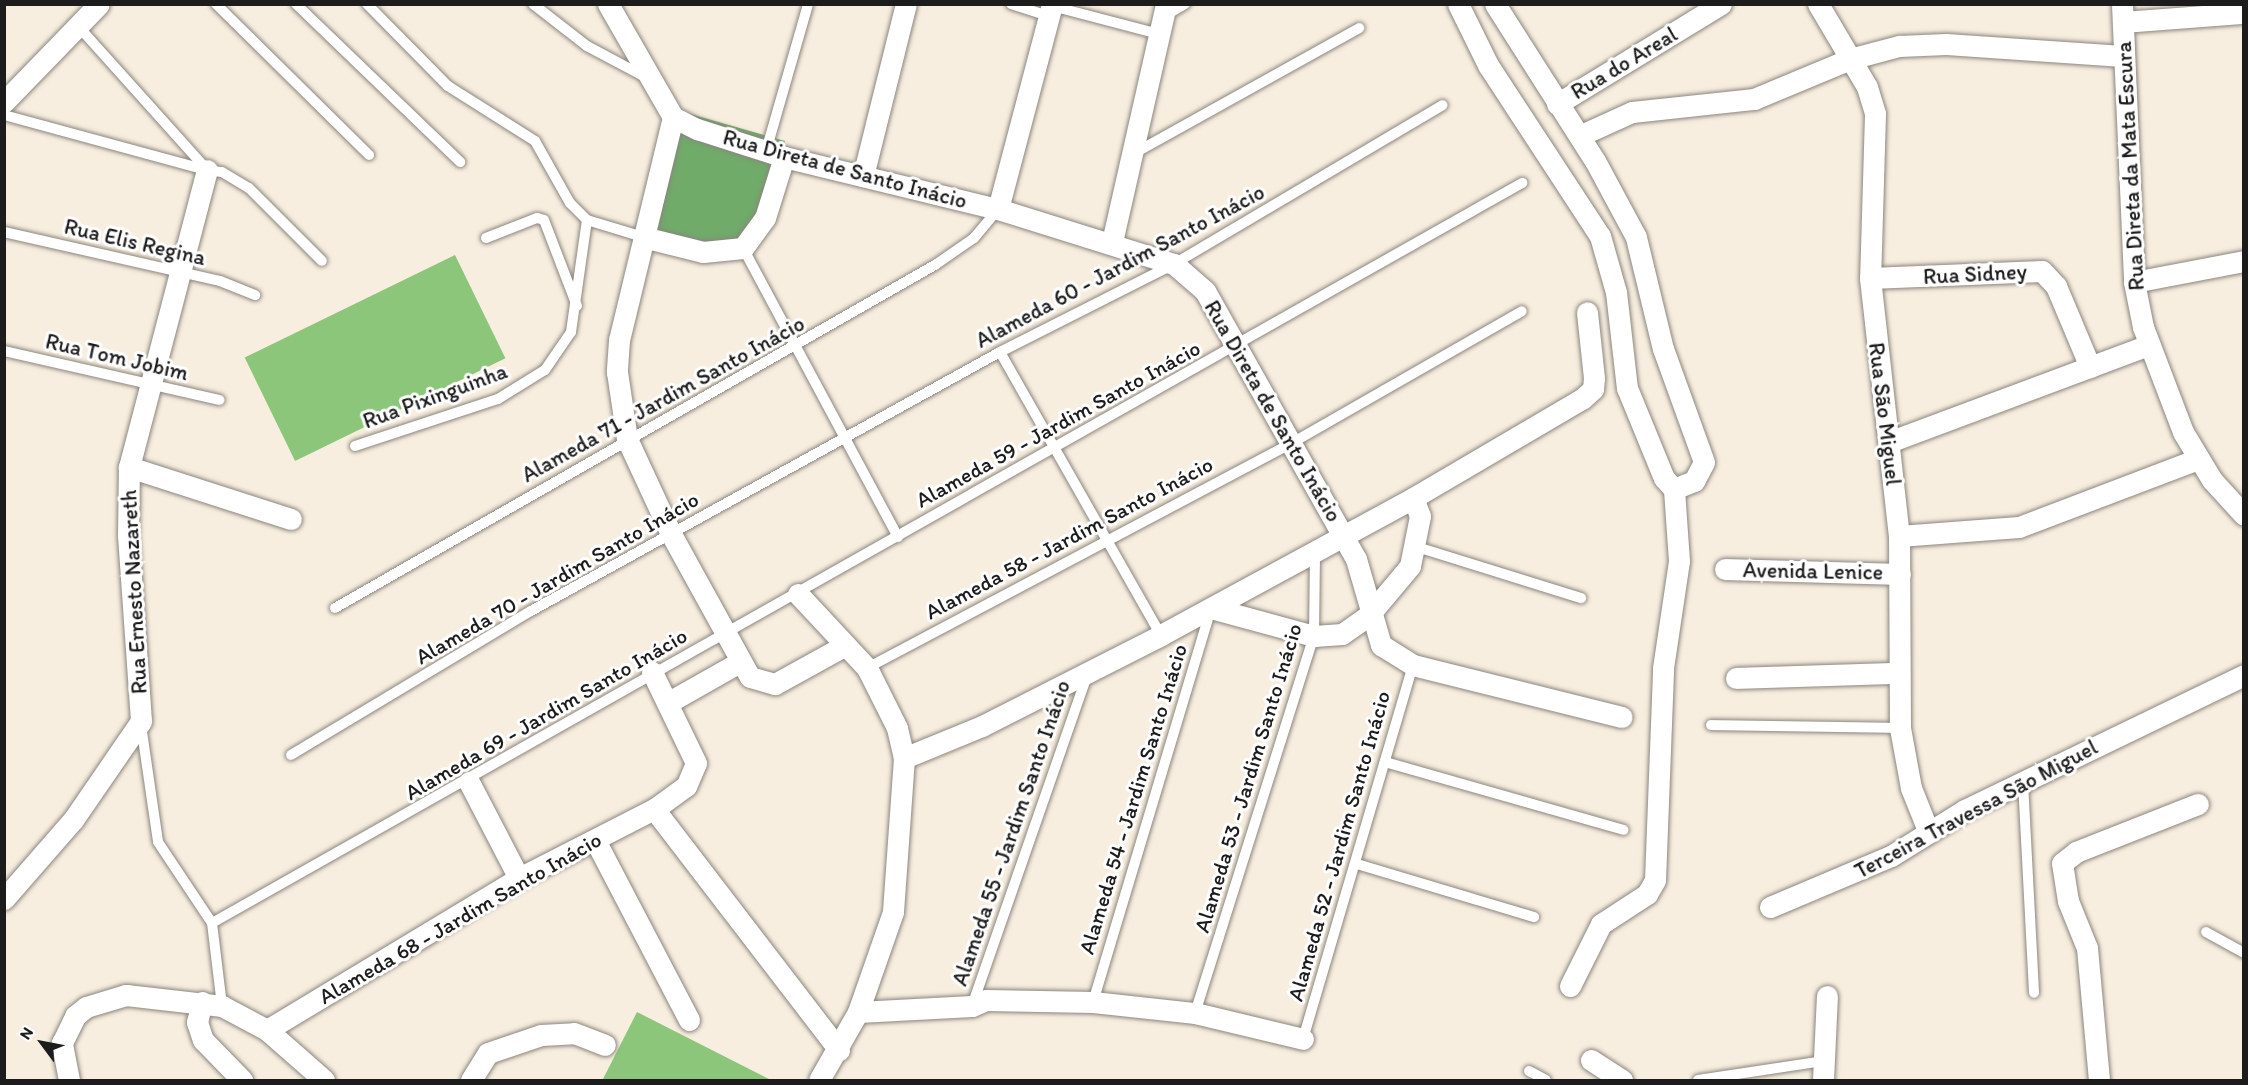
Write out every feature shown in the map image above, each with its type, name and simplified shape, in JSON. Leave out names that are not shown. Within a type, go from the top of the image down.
[{"type":"street","points":[[4,102],[99,4]]},
{"type":"street","points":[[863,176],[906,4]]},
{"type":"street","points":[[1458,4],[1488,65],[1600,236],[1617,292],[1627,388],[1664,478],[1674,489],[1678,573],[1663,668],[1655,880],[1647,894],[1601,924],[1570,986]]},
{"type":"street","points":[[1495,4],[1579,136],[1643,255],[1663,349],[1704,462],[1694,482],[1674,489]]},
{"type":"street","name":"Rua do Areal","points":[[1557,104],[1696,11],[1721,4]]},
{"type":"street","name":"Rua São Miguel","points":[[1818,4],[1867,87],[1875,114],[1870,278],[1899,536],[1897,673],[1900,728],[1911,788],[1929,833]]},
{"type":"street","points":[[611,6],[649,79],[673,117],[619,340],[617,372],[627,439],[671,534],[738,663],[759,683],[775,684],[842,647]]},
{"type":"street","points":[[998,209],[1051,9]]},
{"type":"street","points":[[2122,13],[2244,13]]},
{"type":"street","name":"Rua Direta da Mata Escura","points":[[2122,13],[2134,282],[2149,345],[2198,459],[2240,505]]},
{"type":"street","points":[[1112,242],[1162,18]]},
{"type":"street","points":[[1579,136],[1632,112],[1754,99],[1850,59],[1924,43],[2123,56]]},
{"type":"street","name":"Rua Direta de Santo Inácio","points":[[673,117],[775,154],[998,209],[1112,242],[1174,264],[1204,291],[1344,536],[1161,635],[982,726],[904,758]]},
{"type":"street","points":[[643,237],[703,252],[743,248],[765,218],[775,154]]},
{"type":"street","name":"Rua Ernesto Nazareth","points":[[141,721],[128,536],[129,467],[207,170]]},
{"type":"street","points":[[2134,282],[2244,261]]},
{"type":"street","name":"Rua Sidney","points":[[1870,278],[2042,270],[2056,285],[2090,367]]},
{"type":"street","points":[[1587,312],[1594,378],[1588,394],[1413,498],[1344,536],[1364,576],[1369,615],[1382,645],[1413,664],[1622,717]]},
{"type":"street","points":[[1889,442],[2149,345]]},
{"type":"street","points":[[1899,536],[2019,527],[2198,459]]},
{"type":"street","points":[[129,467],[291,519]]},
{"type":"street","points":[[1211,608],[1314,636],[1342,634],[1369,615],[1410,566],[1417,547],[1420,516],[1413,498]]},
{"type":"street","name":"Avenida Lenice","points":[[1725,569],[1900,574]]},
{"type":"street","points":[[798,594],[842,647],[867,668],[897,728],[904,758],[893,912],[858,1012],[839,1050],[819,1080]]},
{"type":"street","points":[[669,702],[738,663]]},
{"type":"street","name":"Alameda 68 - Jardim Santo Inácio","points":[[267,1030],[519,878],[654,809],[686,786],[696,763],[669,702],[652,672]]},
{"type":"street","points":[[1736,678],[1897,673]]},
{"type":"street","name":"Terceira Travessa São Miguel","points":[[1770,907],[1891,856],[2022,782],[2244,675]]},
{"type":"street","points":[[4,899],[73,820],[141,721]]},
{"type":"street","points":[[469,782],[519,878]]},
{"type":"street","points":[[2099,1080],[2087,948],[2068,901],[2062,863],[2076,852],[2198,804]]},
{"type":"street","points":[[654,809],[839,1050]]},
{"type":"street","points":[[595,840],[689,1020]]},
{"type":"street","points":[[69,1080],[63,1043],[75,1016],[86,1007],[126,995],[212,1004],[267,1030],[324,1080]]},
{"type":"street","points":[[1823,1071],[1827,996]]},
{"type":"street","points":[[858,1012],[972,1006],[995,1000],[1093,1002],[1195,1013],[1303,1039]]},
{"type":"street","points":[[212,1004],[197,1022],[203,1040],[242,1080]]},
{"type":"street","points":[[471,1080],[488,1053],[541,1035],[574,1034],[605,1045]]},
{"type":"street","points":[[1591,1060],[1622,1080]]},
{"type":"lane","points":[[216,4],[369,155]]},
{"type":"lane","points":[[296,4],[460,162]]},
{"type":"lane","points":[[367,4],[448,86],[535,141],[564,193],[587,220],[643,237]]},
{"type":"lane","points":[[533,4],[602,57],[649,79]]},
{"type":"lane","points":[[1011,4],[1162,18],[1185,4]]},
{"type":"lane","points":[[775,154],[808,5]]},
{"type":"lane","points":[[78,26],[207,170]]},
{"type":"lane","points":[[1130,156],[1359,28]]},
{"type":"lane","name":"Alameda 60 - Jardim Santo Inácio","points":[[844,439],[1000,352],[1174,264],[1443,105]]},
{"type":"lane","points":[[4,115],[207,170],[222,172],[249,188],[322,261]]},
{"type":"lane","name":"Alameda 59 - Jardim Santo Inácio","points":[[898,537],[1522,183]]},
{"type":"lane","name":"Alameda 71 - Jardim Santo Inácio","points":[[335,608],[627,439],[795,349],[935,266],[974,238],[998,209]]},
{"type":"lane","points":[[486,238],[537,218],[544,220],[577,306]]},
{"type":"lane","name":"Rua Pixinguinha","points":[[355,446],[498,399],[526,383],[560,353],[577,306],[587,220]]},
{"type":"lane","name":"Rua Elis Regina","points":[[4,232],[179,272],[255,295]]},
{"type":"lane","points":[[743,248],[795,349],[898,537]]},
{"type":"lane","name":"Alameda 58 - Jardim Santo Inácio","points":[[867,668],[1290,444],[1522,311]]},
{"type":"lane","name":"Rua Tom Jobim","points":[[4,351],[220,400]]},
{"type":"lane","points":[[1000,352],[1052,448],[1161,635]]},
{"type":"lane","name":"Alameda 70 - Jardim Santo Inácio","points":[[291,755],[671,534],[844,439]]},
{"type":"lane","name":"Alameda 69 - Jardim Santo Inácio","points":[[212,923],[469,782],[652,672],[798,594],[898,537]]},
{"type":"lane","points":[[1417,547],[1581,598]]},
{"type":"lane","name":"Alameda 53 - Jardim Santo Inácio","points":[[1195,1013],[1314,636],[1315,552]]},
{"type":"lane","name":"Alameda 54 - Jardim Santo Inácio","points":[[1093,1002],[1211,608]]},
{"type":"lane","name":"Alameda 52 - Jardim Santo Inácio","points":[[1303,1039],[1357,864],[1413,664]]},
{"type":"lane","name":"Alameda 55 - Jardim Santo Inácio","points":[[972,1006],[1088,672]]},
{"type":"lane","name":"Rua Ernesto Nazareth","points":[[141,721],[158,842],[212,923]]},
{"type":"lane","points":[[1711,725],[1900,728]]},
{"type":"lane","points":[[1385,762],[1623,830]]},
{"type":"lane","points":[[2022,782],[2034,993]]},
{"type":"lane","points":[[1357,864],[1534,917]]},
{"type":"lane","points":[[212,923],[212,1004]]},
{"type":"lane","points":[[2206,932],[2243,952]]},
{"type":"lane","points":[[1529,1071],[1546,1080]]},
{"type":"lane","points":[[1698,1080],[1823,1071]]},
{"type":"green space","points":[[680,111],[785,141],[761,214],[739,243],[715,251],[642,231]]},
{"type":"green space","points":[[455,255],[505,358],[295,461],[245,358]]},
{"type":"green space","points":[[637,1012],[771,1080],[603,1079]]}]
